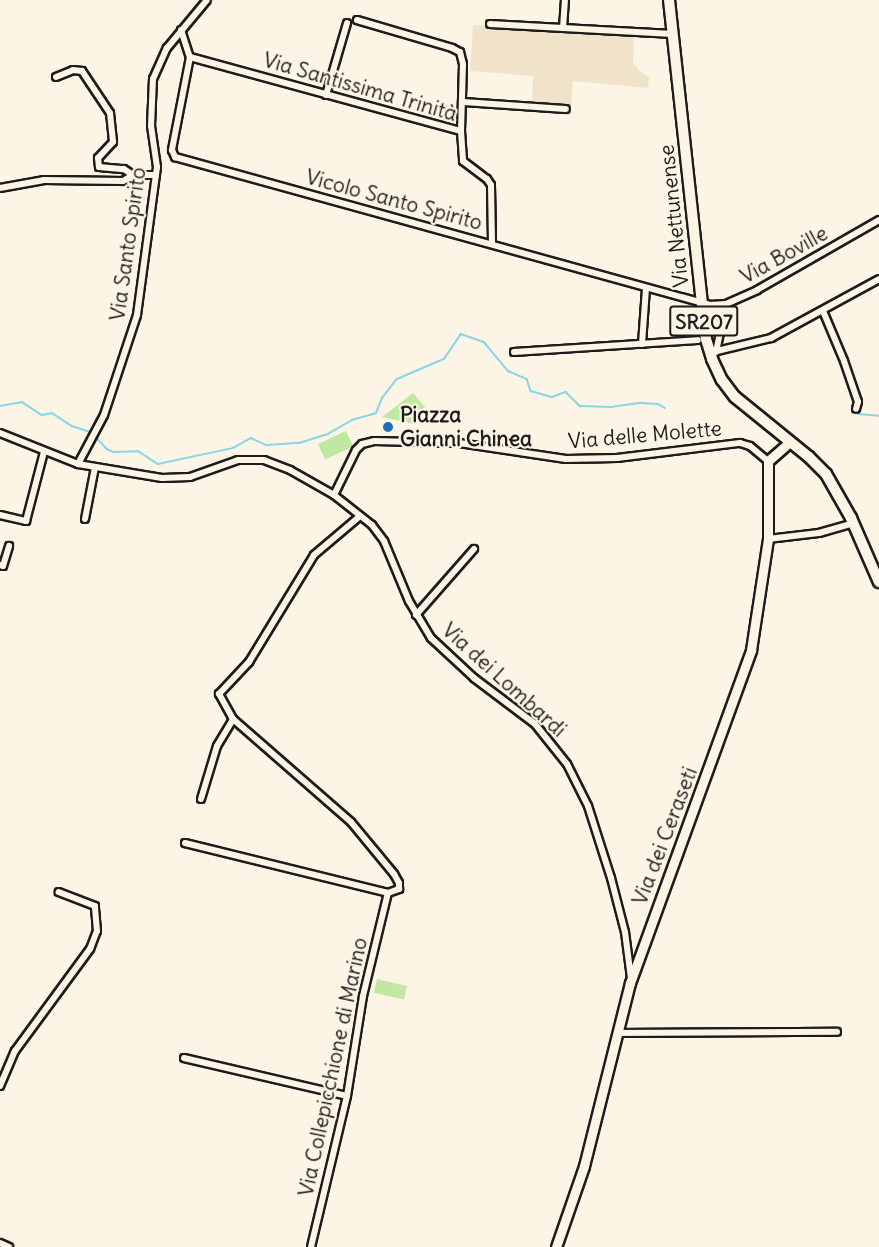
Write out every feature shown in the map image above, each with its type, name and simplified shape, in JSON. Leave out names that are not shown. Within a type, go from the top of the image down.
[{"type":"main road","name":"Via Nettunense","points":[[669,0],[702,302],[718,374],[735,397],[826,474],[876,567],[879,582]]},
{"type":"street","name":"Via Santo Spirito","points":[[78,464],[95,435],[110,400],[136,318],[157,164],[150,112],[153,79],[163,54],[180,30],[207,0]]},
{"type":"street","points":[[563,28],[565,0]]},
{"type":"street","points":[[357,20],[458,51],[463,62],[461,130]]},
{"type":"street","points":[[326,95],[347,23]]},
{"type":"street","points":[[490,24],[673,34]]},
{"type":"street","points":[[180,30],[190,57]]},
{"type":"street","name":"Via Santissima Trinità","points":[[190,57],[461,130],[463,161],[488,178],[491,185],[492,244]]},
{"type":"street","name":"Vicolo Santo Spirito","points":[[190,57],[172,150],[175,156],[702,302]]},
{"type":"street","points":[[56,77],[74,70],[85,74],[110,113],[113,124],[112,144],[99,157],[97,164],[102,168],[124,169],[133,175]]},
{"type":"street","points":[[463,102],[566,109]]},
{"type":"street","points":[[0,188],[44,180],[123,181],[133,175],[156,175]]},
{"type":"street","name":"Via Boville","points":[[702,302],[714,306],[726,304],[879,220]]},
{"type":"street","points":[[726,304],[714,353],[771,338],[879,279]]},
{"type":"street","points":[[642,344],[646,288]]},
{"type":"street","points":[[823,311],[844,361],[857,400],[856,409]]},
{"type":"street","points":[[514,352],[698,340]]},
{"type":"street","name":"Via dei Lombardi","points":[[0,433],[78,464],[176,479],[198,475],[225,463],[256,459],[281,466],[334,495],[360,516],[384,541],[416,615],[437,645],[474,678],[535,724],[567,764],[588,806],[608,868],[624,926],[631,980]]},
{"type":"street","name":"Via delle Molette","points":[[334,495],[356,450],[372,441],[453,443],[566,459],[617,458],[741,443],[750,446],[768,462]]},
{"type":"street","points":[[768,462],[790,442]]},
{"type":"street","points":[[0,515],[26,521],[44,452]]},
{"type":"street","name":"Via dei Ceraseti","points":[[556,1247],[583,1172],[631,980],[750,656],[768,539],[768,462]]},
{"type":"street","points":[[85,519],[95,467]]},
{"type":"street","name":"Via Collepicchione di Marino","points":[[311,1247],[357,1047],[363,996],[388,893],[399,889],[397,878],[351,822],[233,719],[219,695],[220,691],[249,663],[316,552],[360,516]]},
{"type":"street","points":[[768,539],[816,534],[854,523]]},
{"type":"street","points":[[0,565],[3,566],[9,546]]},
{"type":"street","points":[[416,615],[474,549]]},
{"type":"street","points":[[201,799],[214,751],[233,719]]},
{"type":"street","points":[[185,843],[388,893]]},
{"type":"street","points":[[0,1086],[15,1051],[90,949],[97,931],[94,906],[59,892]]},
{"type":"street","points":[[618,1033],[837,1032]]},
{"type":"street","points":[[184,1058],[346,1096]]},
{"type":"street","points":[[0,1243],[9,1247]]},
{"type":"shaded area","points":[[473,25],[634,34],[633,62],[638,70],[649,77],[648,88],[573,81],[571,105],[532,104],[533,76],[470,71]]},
{"type":"green space","points":[[413,393],[425,407],[414,424],[382,417]]},
{"type":"green space","points":[[346,431],[353,446],[325,460],[318,444]]},
{"type":"green space","points":[[377,979],[407,986],[404,1000],[374,993]]},
{"type":"waterway","points":[[94,435],[107,449],[114,452],[138,451],[158,464],[233,448],[251,438],[267,445],[299,443],[328,434],[352,420],[376,413],[382,398],[397,379],[444,359],[461,334],[484,342],[508,371],[527,379],[531,391],[552,397],[566,392],[580,406],[611,407],[641,403],[658,404],[665,408]]},
{"type":"waterway","points":[[0,406],[22,402],[42,415],[52,413],[72,426],[91,432]]},
{"type":"waterway","points":[[858,414],[879,416]]},
{"type":"place","name":"Piazza Gianni Chinea","points":[[388,427]]}]
